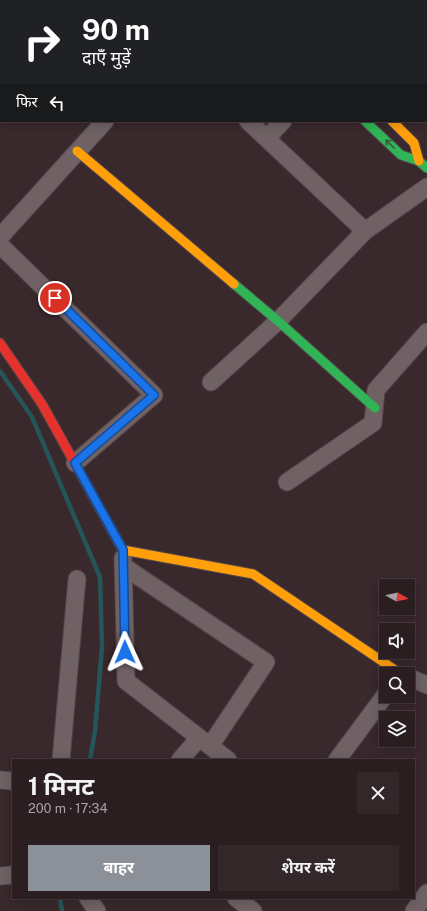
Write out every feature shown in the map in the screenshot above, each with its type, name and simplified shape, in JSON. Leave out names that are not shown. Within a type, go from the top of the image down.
[{"type":"street","points":[[0,236],[104,122]]},
{"type":"street","points":[[249,122],[364,231]]},
{"type":"street","points":[[267,138],[282,122]]},
{"type":"street","points":[[366,122],[401,155],[419,161],[427,168]]},
{"type":"street","points":[[393,122],[414,143],[419,161]]},
{"type":"street","points":[[77,151],[278,321],[375,408]]},
{"type":"street","points":[[211,382],[278,321],[364,231],[427,187]]},
{"type":"street","points":[[0,245],[154,395],[75,463]]},
{"type":"street","points":[[287,482],[373,423],[376,390],[427,332]]},
{"type":"street","points":[[0,343],[42,404],[75,463],[123,558],[126,681],[227,759]]},
{"type":"street","points":[[123,558],[253,574],[391,667]]},
{"type":"street","points":[[123,558],[266,662],[204,742],[181,759]]},
{"type":"street","points":[[61,759],[76,580]]},
{"type":"street","points":[[415,680],[427,685]]},
{"type":"street","points":[[338,759],[379,703]]},
{"type":"street","points":[[0,780],[12,781]]},
{"type":"street","points":[[0,876],[12,875]]},
{"type":"street","points":[[414,911],[427,893]]},
{"type":"street","points":[[89,899],[97,911]]},
{"type":"street","points":[[239,899],[253,911]]},
{"type":"waterway","points":[[0,371],[32,417],[100,577],[102,647],[95,731],[90,759]]},
{"type":"waterway","points":[[60,899],[62,911]]},
{"type":"traffic: fast","points":[[366,122],[401,155],[419,161],[427,168]]},
{"type":"traffic: fast","points":[[234,284],[278,321],[375,408]]},
{"type":"traffic: slow","points":[[393,122],[414,143],[419,161]]},
{"type":"traffic: slow","points":[[77,151],[234,284]]},
{"type":"traffic: slow","points":[[119,543],[123,550],[253,574],[391,667]]},
{"type":"traffic: jam","points":[[0,343],[42,404],[119,543]]},
{"type":"route","points":[[55,298],[154,395],[75,463],[123,550],[125,652]]}]
